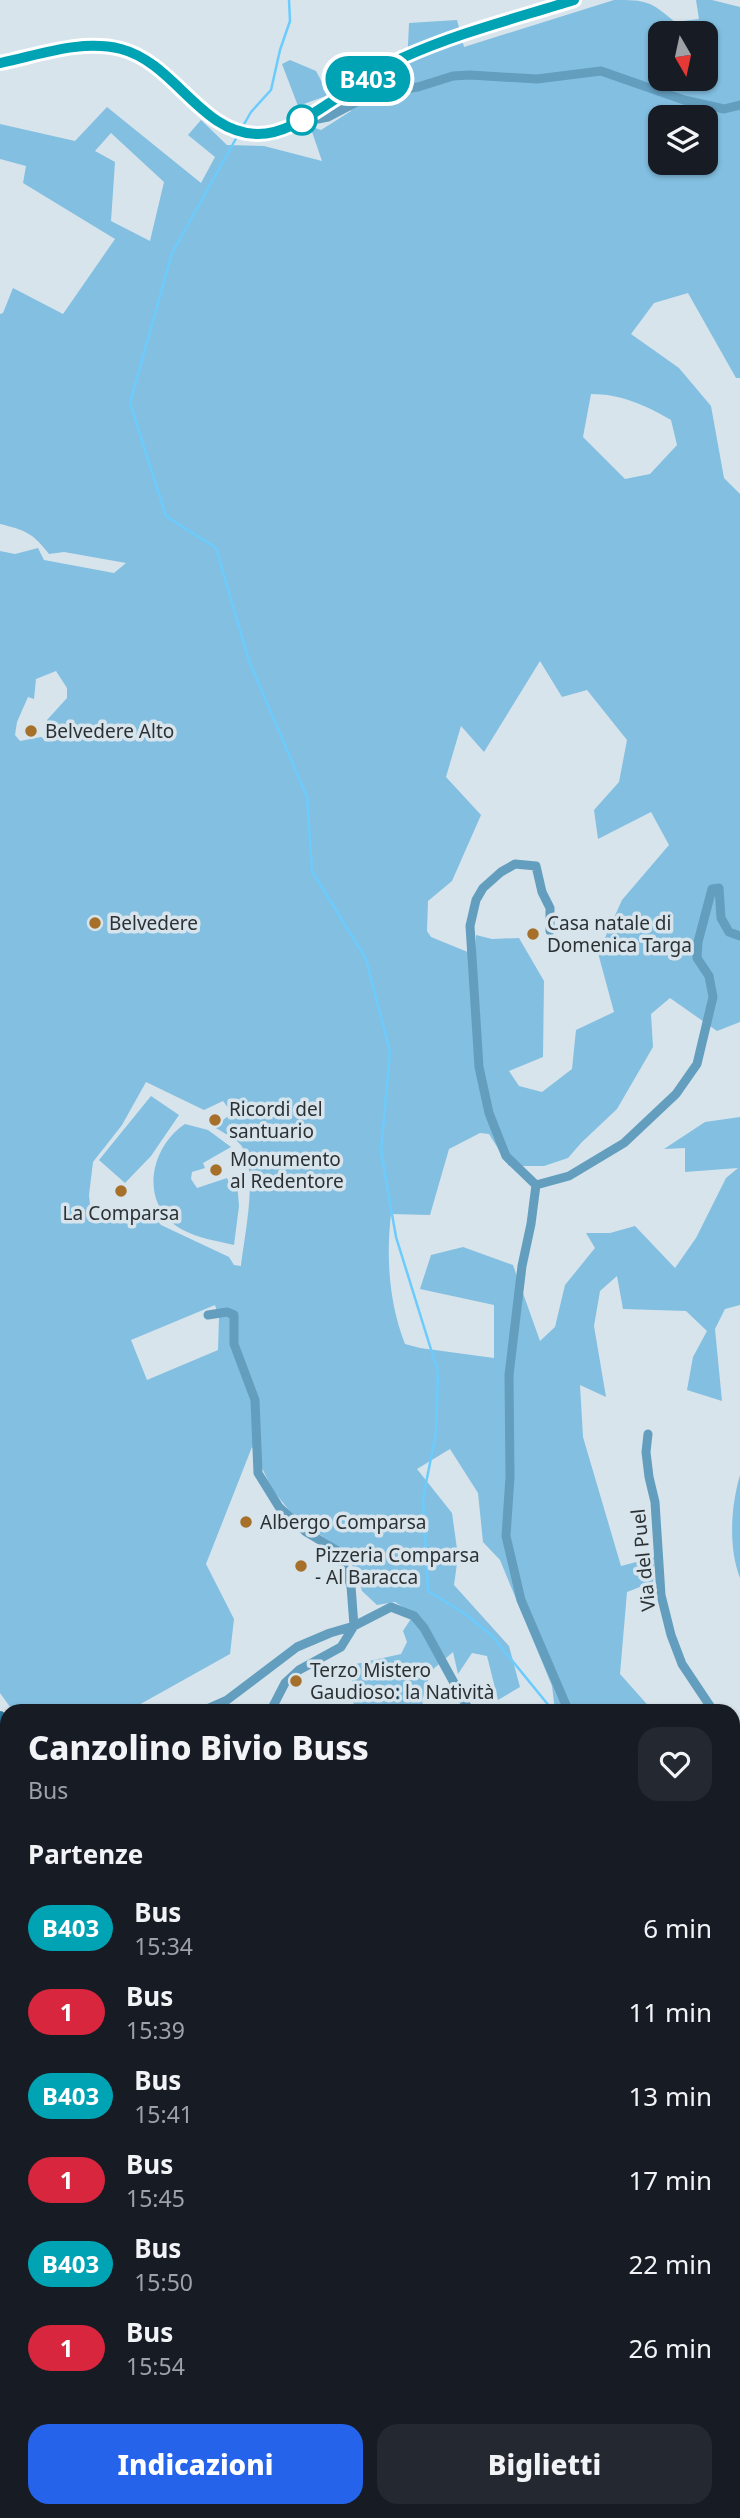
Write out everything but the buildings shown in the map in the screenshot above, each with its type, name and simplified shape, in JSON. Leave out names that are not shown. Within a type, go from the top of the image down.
[{"type":"main road","points":[[0,63],[78,46],[118,49],[138,56],[159,69],[206,113],[224,125],[239,132],[272,133],[313,113],[404,57],[477,30],[574,0]]},
{"type":"street","points":[[313,113],[318,119],[328,117],[370,95],[418,87],[453,76],[537,79],[601,71],[684,100],[724,109],[740,105]]},
{"type":"street","points":[[536,1185],[506,1156],[489,1113],[479,1067],[470,938],[471,913],[483,888],[507,866],[536,866],[542,892],[550,908],[550,931]]},
{"type":"street","points":[[536,1185],[569,1176],[624,1143],[676,1094],[697,1064],[713,997],[709,976],[697,958],[712,888],[719,888],[721,918],[729,932],[740,936]]},
{"type":"street","points":[[536,1185],[522,1266],[509,1375],[510,1477],[506,1536],[522,1600],[566,1704]]},
{"type":"street","points":[[208,1315],[227,1312],[234,1315],[234,1344],[255,1400],[258,1473],[279,1507],[306,1532],[338,1551],[351,1586],[354,1626],[341,1647],[299,1670],[285,1683],[274,1704]]},
{"type":"street","name":"Via del Puel","points":[[648,1434],[646,1452],[655,1502],[660,1595],[682,1664],[709,1704]]},
{"type":"street","points":[[218,1704],[297,1647],[354,1626],[391,1607],[414,1616],[424,1628],[466,1704]]},
{"type":"shaded area","points":[[614,0],[648,3],[674,21],[648,21],[648,91],[718,91],[718,21],[683,21],[699,19],[696,0],[712,0],[740,7],[740,378],[736,378],[688,293],[654,303],[631,334],[679,368],[711,406],[724,478],[740,494],[740,1022],[717,1031],[670,998],[651,1014],[653,1047],[617,1109],[568,1158],[544,1166],[509,1166],[489,1134],[480,1133],[449,1149],[430,1215],[391,1214],[389,1264],[395,1313],[405,1344],[494,1358],[494,1305],[420,1289],[431,1255],[463,1247],[513,1265],[540,1341],[555,1327],[565,1285],[595,1248],[586,1233],[610,1233],[635,1226],[675,1268],[696,1238],[726,1178],[738,1168],[685,1172],[685,1148],[664,1149],[705,1122],[740,1117],[740,1305],[725,1309],[715,1329],[722,1401],[687,1390],[693,1357],[707,1331],[686,1311],[623,1309],[617,1276],[600,1291],[594,1326],[606,1397],[580,1385],[583,1437],[621,1566],[655,1557],[653,1582],[627,1592],[620,1674],[647,1704],[554,1704],[552,1686],[500,1560],[483,1542],[478,1493],[450,1449],[417,1469],[452,1513],[458,1556],[454,1585],[509,1646],[520,1687],[498,1700],[487,1656],[472,1653],[458,1674],[453,1652],[431,1671],[423,1704],[354,1704],[351,1665],[401,1654],[407,1642],[403,1631],[414,1614],[395,1602],[377,1605],[362,1591],[356,1571],[340,1548],[296,1519],[272,1489],[252,1447],[206,1564],[234,1619],[230,1654],[141,1704],[8,1704],[0,1693],[0,551],[15,554],[38,548],[44,560],[114,573],[126,563],[64,552],[49,554],[28,533],[0,524],[0,314],[3,313],[13,288],[63,314],[115,239],[23,183],[26,166],[0,159],[0,124],[75,141],[107,107],[201,183],[215,157],[188,135],[201,120],[227,145],[264,146],[322,161],[310,126],[321,130],[351,111],[353,97],[407,66],[409,23],[457,20],[464,47]],"holes":[[[111,133],[164,182],[150,241],[111,221],[115,162],[95,151]],[[591,394],[632,401],[671,420],[677,445],[650,474],[625,479],[583,437]],[[540,661],[562,697],[587,690],[627,740],[619,782],[594,810],[598,839],[651,812],[669,845],[622,900],[598,953],[614,1012],[576,1030],[572,1069],[542,1092],[519,1086],[509,1071],[543,1057],[544,981],[519,938],[492,939],[476,935],[475,955],[431,937],[427,931],[428,901],[452,881],[481,815],[446,777],[461,726],[484,752]],[[56,671],[67,688],[67,698],[47,720],[48,741],[41,737],[20,741],[15,735],[17,722],[28,697],[34,699],[36,679]],[[146,1082],[204,1110],[223,1101],[232,1113],[214,1127],[238,1142],[245,1152],[249,1166],[249,1201],[241,1266],[234,1265],[229,1257],[161,1225],[148,1215],[123,1214],[99,1223],[91,1215],[89,1195],[93,1162],[122,1125]],[[215,1305],[219,1318],[218,1350],[147,1380],[131,1340]]]},
{"type":"shaded area","points":[[290,60],[316,71],[329,95],[298,106],[282,64]]},
{"type":"shaded area","points":[[151,1096],[179,1115],[151,1156],[125,1183],[99,1160]]},
{"type":"shaded area","points":[[185,1124],[208,1130],[231,1147],[203,1163],[205,1168],[192,1172],[191,1179],[197,1188],[227,1178],[229,1183],[237,1181],[239,1206],[234,1245],[200,1237],[181,1229],[168,1219],[159,1206],[154,1192],[157,1161],[163,1147]]},
{"type":"shaded area","points":[[740,1475],[740,1578],[732,1540],[732,1526]]},
{"type":"waterway","points":[[243,126],[251,112],[271,90],[290,21],[289,0]]},
{"type":"waterway","points":[[238,135],[172,253],[130,403],[166,516],[216,548],[249,661],[307,797],[312,871],[366,959],[390,1052],[381,1151],[396,1237],[438,1372],[436,1433],[423,1498],[428,1591],[467,1615],[493,1637],[547,1704]]},
{"type":"bus line","name":"B403","points":[[0,63],[78,46],[118,49],[129,52],[159,69],[206,113],[224,125],[244,133],[272,133],[313,113],[404,57],[477,30],[574,0]]},
{"type":"place","name":"Belvedere Alto","points":[[31,731]]},
{"type":"place","name":"Belvedere","points":[[95,923]]},
{"type":"place","name":"Casa natale di Domenica Targa","points":[[533,934]]},
{"type":"place","name":"Ricordi del santuario","points":[[215,1120]]},
{"type":"place","name":"Monumento al Redentore","points":[[216,1170]]},
{"type":"place","name":"La Comparsa","points":[[121,1191]]},
{"type":"place","name":"Albergo Comparsa","points":[[246,1522]]},
{"type":"place","name":"Pizzeria Comparsa - Al Baracca","points":[[301,1566]]},
{"type":"place","name":"Terzo Mistero Gaudioso: la Natività","points":[[296,1681]]}]
